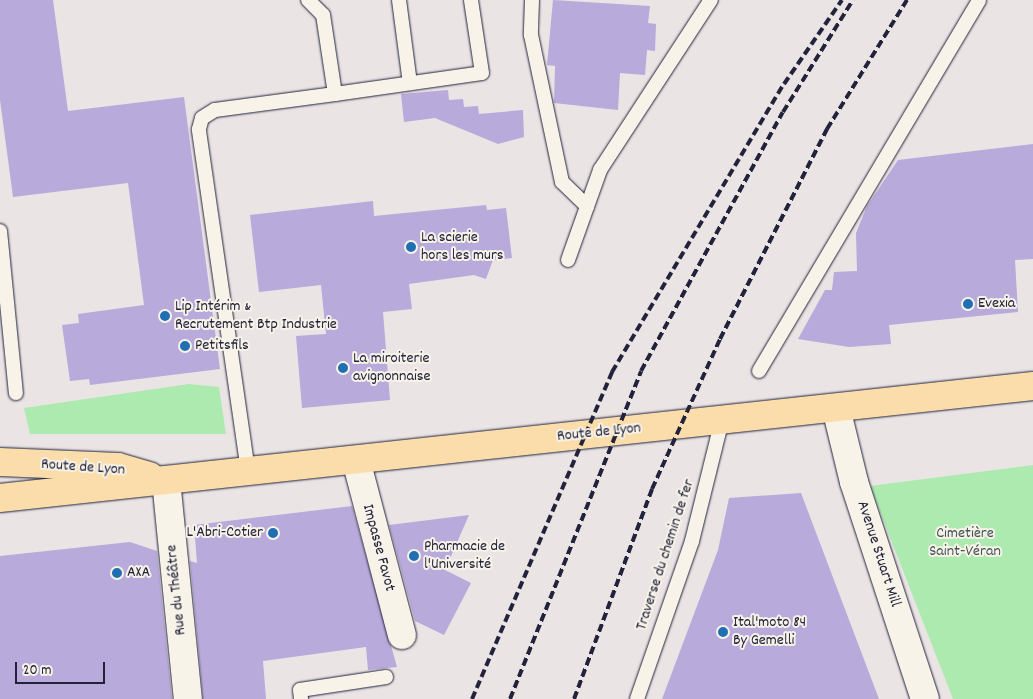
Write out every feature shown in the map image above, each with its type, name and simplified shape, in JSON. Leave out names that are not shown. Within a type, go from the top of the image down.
[{"type":"main road","name":"Route de Lyon","points":[[0,498],[1033,386]]},
{"type":"main road","name":"Route de Lyon","points":[[0,462],[118,467],[166,480]]},
{"type":"street","name":"Avenue Stuart Mill","points":[[836,408],[854,482],[926,699]]},
{"type":"street","name":"Impasse Favot","points":[[356,460],[402,635]]},
{"type":"street","name":"Rue du Théâtre","points":[[166,480],[188,699]]},
{"type":"lane","points":[[308,0],[322,15],[335,94]]},
{"type":"lane","points":[[399,0],[410,83]]},
{"type":"lane","points":[[248,471],[199,128],[202,118],[215,110],[482,73],[471,0]]},
{"type":"lane","points":[[532,0],[531,35],[562,182],[587,206]]},
{"type":"lane","points":[[568,260],[600,170],[711,0]]},
{"type":"lane","points":[[759,371],[980,0]]},
{"type":"lane","points":[[0,231],[16,394]]},
{"type":"lane","name":"Traverse du chemin de fer","points":[[637,699],[692,541],[722,420]]},
{"type":"lane","points":[[302,699],[300,690],[386,676]]},
{"type":"green space","points":[[189,384],[219,387],[226,434],[30,434],[24,408]]},
{"type":"green space","name":"Cimetière Saint-Véran","points":[[1033,465],[1033,699],[953,699],[870,486]]},
{"type":"building","points":[[0,0],[53,0],[68,111],[184,97],[220,369],[90,385],[89,379],[70,381],[62,325],[79,323],[78,314],[144,305],[128,183],[13,197],[0,100]]},
{"type":"building","points":[[553,0],[650,6],[648,23],[656,24],[655,51],[647,50],[645,75],[620,73],[618,110],[554,103],[555,66],[547,65]]},
{"type":"building","points":[[448,90],[449,100],[463,99],[464,107],[478,106],[479,114],[523,110],[524,137],[498,144],[435,118],[404,122],[401,94]]},
{"type":"building","points":[[1033,144],[1033,259],[1015,260],[1018,312],[889,325],[891,344],[849,347],[798,339],[825,290],[832,290],[834,272],[857,271],[856,233],[867,206],[898,160]]},
{"type":"building","points":[[373,201],[374,216],[486,205],[487,210],[506,208],[512,258],[493,260],[486,279],[474,275],[409,284],[412,309],[383,312],[390,400],[302,408],[296,336],[326,334],[321,285],[259,292],[250,215]]},
{"type":"building","points":[[801,493],[879,699],[662,699],[718,550],[729,498]]},
{"type":"building","points":[[352,506],[397,667],[368,670],[366,647],[263,661],[266,699],[203,699],[190,561],[197,563],[194,525]]},
{"type":"building","points":[[469,515],[445,570],[471,583],[444,635],[415,621],[389,525]]},
{"type":"building","points":[[130,542],[157,551],[172,699],[0,699],[0,556]]},
{"type":"railway","points":[[472,699],[612,372],[784,84],[842,0]]},
{"type":"railway","points":[[510,699],[641,371],[783,112],[853,0]]},
{"type":"railway","points":[[574,699],[652,489],[720,339],[827,129],[907,0]]},
{"type":"place","name":"La scierie hors les murs","points":[[411,247]]},
{"type":"place","name":"Evexia","points":[[968,304]]},
{"type":"place","name":"Lip Intérim & Recrutement Btp Industrie","points":[[165,316]]},
{"type":"place","name":"Petitsfils","points":[[185,346]]},
{"type":"place","name":"La miroiterie avignonnaise","points":[[343,368]]},
{"type":"place","name":"L'Abri-Cotier","points":[[273,533]]},
{"type":"place","name":"Pharmacie de l'Université","points":[[414,556]]},
{"type":"place","name":"AXA","points":[[117,573]]},
{"type":"place","name":"Ital'moto 84 By Gemelli","points":[[723,632]]}]
